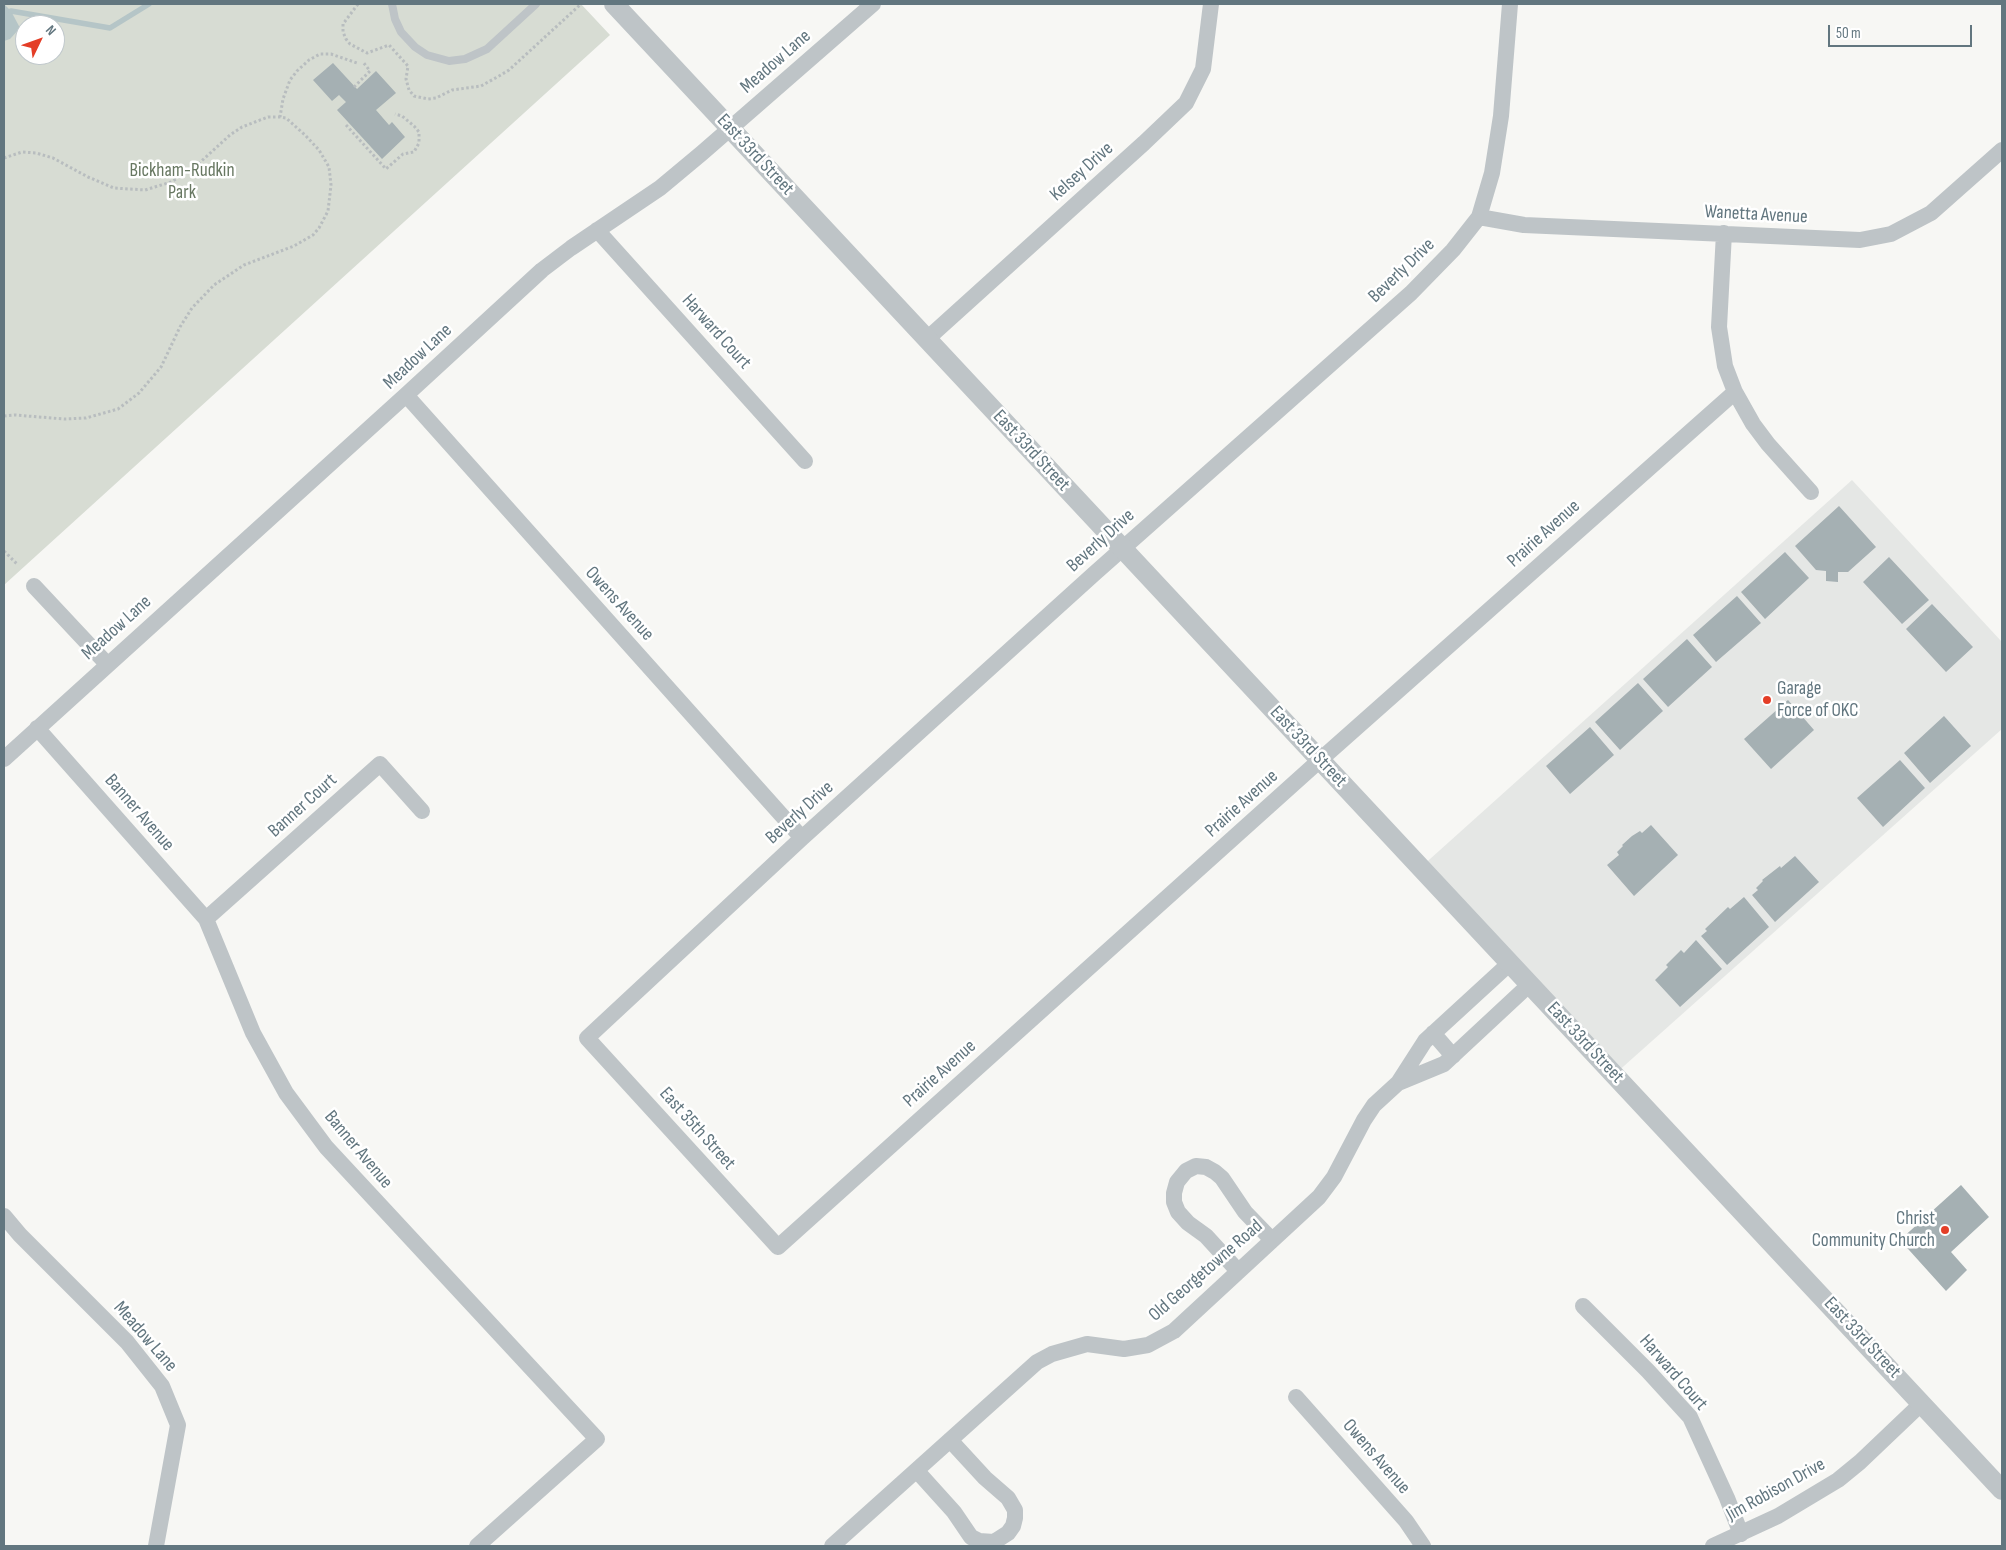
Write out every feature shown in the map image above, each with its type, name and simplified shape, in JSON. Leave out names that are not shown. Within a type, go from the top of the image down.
[{"type":"street","name":"East 33rd Street","points":[[614,4],[2002,1490]]},
{"type":"street","name":"Meadow Lane","points":[[4,759],[406,396],[542,270],[660,188],[873,4]]},
{"type":"street","name":"Kelsey Drive","points":[[926,339],[1186,103],[1203,69],[1211,4]]},
{"type":"street","name":"Beverly Drive","points":[[587,1038],[802,838],[1122,549],[1411,293],[1453,250],[1479,217],[1492,173],[1501,116],[1510,4]]},
{"type":"street","name":"Wanetta Avenue","points":[[1479,217],[1524,225],[1860,240],[1891,234],[1931,213],[2002,150]]},
{"type":"street","name":"Harward Court","points":[[598,230],[805,461]]},
{"type":"street","points":[[1724,234],[1719,327],[1725,366],[1734,392],[1753,424],[1810,492]]},
{"type":"street","name":"Prairie Avenue","points":[[778,1247],[1320,760],[1734,392]]},
{"type":"street","name":"Owens Avenue","points":[[406,396],[802,838]]},
{"type":"street","points":[[34,586],[107,664]]},
{"type":"street","name":"Banner Avenue","points":[[37,728],[206,919],[253,1033],[286,1093],[326,1147],[597,1439],[477,1546]]},
{"type":"street","name":"Banner Court","points":[[206,919],[380,764],[422,811]]},
{"type":"street","name":"Old Georgetowne Road","points":[[832,1546],[1022,1375],[1052,1354],[1087,1344],[1124,1349],[1148,1345],[1174,1331],[1319,1197],[1334,1177],[1374,1105],[1398,1084],[1425,1042],[1510,963]]},
{"type":"street","name":"Old Georgetowne Road","points":[[1398,1084],[1444,1064],[1530,984]]},
{"type":"street","points":[[1433,1033],[1453,1056]]},
{"type":"street","name":"East 35th Street","points":[[587,1038],[778,1247]]},
{"type":"street","points":[[1238,1271],[1210,1240],[1188,1223],[1178,1212],[1174,1202],[1174,1193],[1177,1182],[1186,1171],[1196,1166],[1206,1167],[1215,1172],[1222,1178],[1245,1212],[1272,1240]]},
{"type":"street","name":"Meadow Lane","points":[[4,1216],[20,1235],[127,1342],[162,1386],[178,1424],[156,1546]]},
{"type":"street","name":"Harward Court","points":[[1582,1306],[1648,1371],[1690,1417],[1741,1534]]},
{"type":"street","name":"Owens Avenue","points":[[1296,1397],[1406,1521],[1423,1546]]},
{"type":"street","name":"Jim Robison Drive","points":[[1713,1546],[1741,1534],[1799,1504],[1838,1480],[1860,1462],[1922,1403]]},
{"type":"street","points":[[917,1471],[954,1512],[972,1537],[979,1541],[994,1542],[1008,1533],[1013,1526],[1015,1518],[1015,1510],[1008,1498],[985,1478],[950,1440]]},
{"type":"lane","points":[[392,4],[395,19],[401,32],[415,47],[427,55],[449,61],[464,59],[487,50],[536,4]]},
{"type":"path","points":[[280,116],[285,90],[290,80],[309,60],[327,53],[357,63]]},
{"type":"path","points":[[354,87],[370,71],[363,62]]},
{"type":"path","points":[[346,126],[386,169],[403,154],[414,152],[419,143],[419,132],[402,116],[395,114]]},
{"type":"path","points":[[4,158],[22,152],[36,153],[53,158],[88,177],[114,188],[145,190],[171,182],[179,177],[196,166],[230,135],[242,128],[268,117],[280,116],[286,118],[319,150],[329,167],[331,185],[328,211],[313,235],[294,246],[244,265],[214,285],[192,308],[180,327],[161,367],[139,393],[118,409],[86,418],[64,419],[15,415],[4,416]]},
{"type":"path","points":[[4,551],[18,565]]},
{"type":"shaded area","points":[[4,4],[15,19],[15,34],[10,39],[4,41]]},
{"type":"shaded area","points":[[1852,480],[2002,642],[2002,729],[1615,1074],[1420,868]]},
{"type":"green space","name":"Bickham-Rudkin Park","points":[[4,4],[581,4],[610,35],[4,585]]},
{"type":"building","points":[[333,63],[357,89],[376,71],[396,93],[376,110],[389,125],[392,122],[405,137],[382,159],[337,110],[346,102],[339,95],[332,101],[313,80]]},
{"type":"building","points":[[1839,506],[1876,547],[1848,572],[1838,572],[1838,582],[1826,581],[1826,571],[1816,570],[1795,546]]},
{"type":"building","points":[[1785,552],[1809,578],[1765,619],[1741,592]]},
{"type":"building","points":[[1889,557],[1929,600],[1902,624],[1863,582]]},
{"type":"building","points":[[1737,596],[1761,623],[1716,662],[1693,635]]},
{"type":"building","points":[[1932,604],[1973,647],[1946,672],[1906,629]]},
{"type":"building","points":[[1687,639],[1712,667],[1668,707],[1643,679]]},
{"type":"building","points":[[1638,683],[1663,711],[1620,750],[1595,722]]},
{"type":"building","points":[[1788,700],[1814,730],[1771,769],[1744,739]]},
{"type":"building","points":[[1944,716],[1971,746],[1930,783],[1904,753]]},
{"type":"building","points":[[1590,727],[1614,755],[1570,794],[1546,766]]},
{"type":"building","points":[[1900,760],[1925,788],[1883,827],[1857,798]]},
{"type":"building","points":[[1651,825],[1678,855],[1634,896],[1607,865],[1619,855],[1617,852],[1622,845],[1632,836],[1640,831],[1642,833]]},
{"type":"building","points":[[1795,856],[1819,882],[1775,922],[1752,895],[1758,890],[1756,888],[1762,880]]},
{"type":"building","points":[[1744,897],[1769,927],[1727,965],[1701,936],[1707,931],[1705,929],[1728,907],[1730,909]]},
{"type":"building","points":[[1696,940],[1722,969],[1680,1007],[1655,980],[1668,967],[1666,965],[1681,950],[1684,953]]},
{"type":"building","points":[[1961,1185],[1989,1217],[1951,1252],[1967,1270],[1946,1291],[1900,1240]]},
{"type":"waterway","points":[[11,11],[110,28],[149,4]]},
{"type":"place","name":"Garage Force of OKC","points":[[1767,700]]},
{"type":"place","name":"Christ Community Church","points":[[1945,1230]]}]
